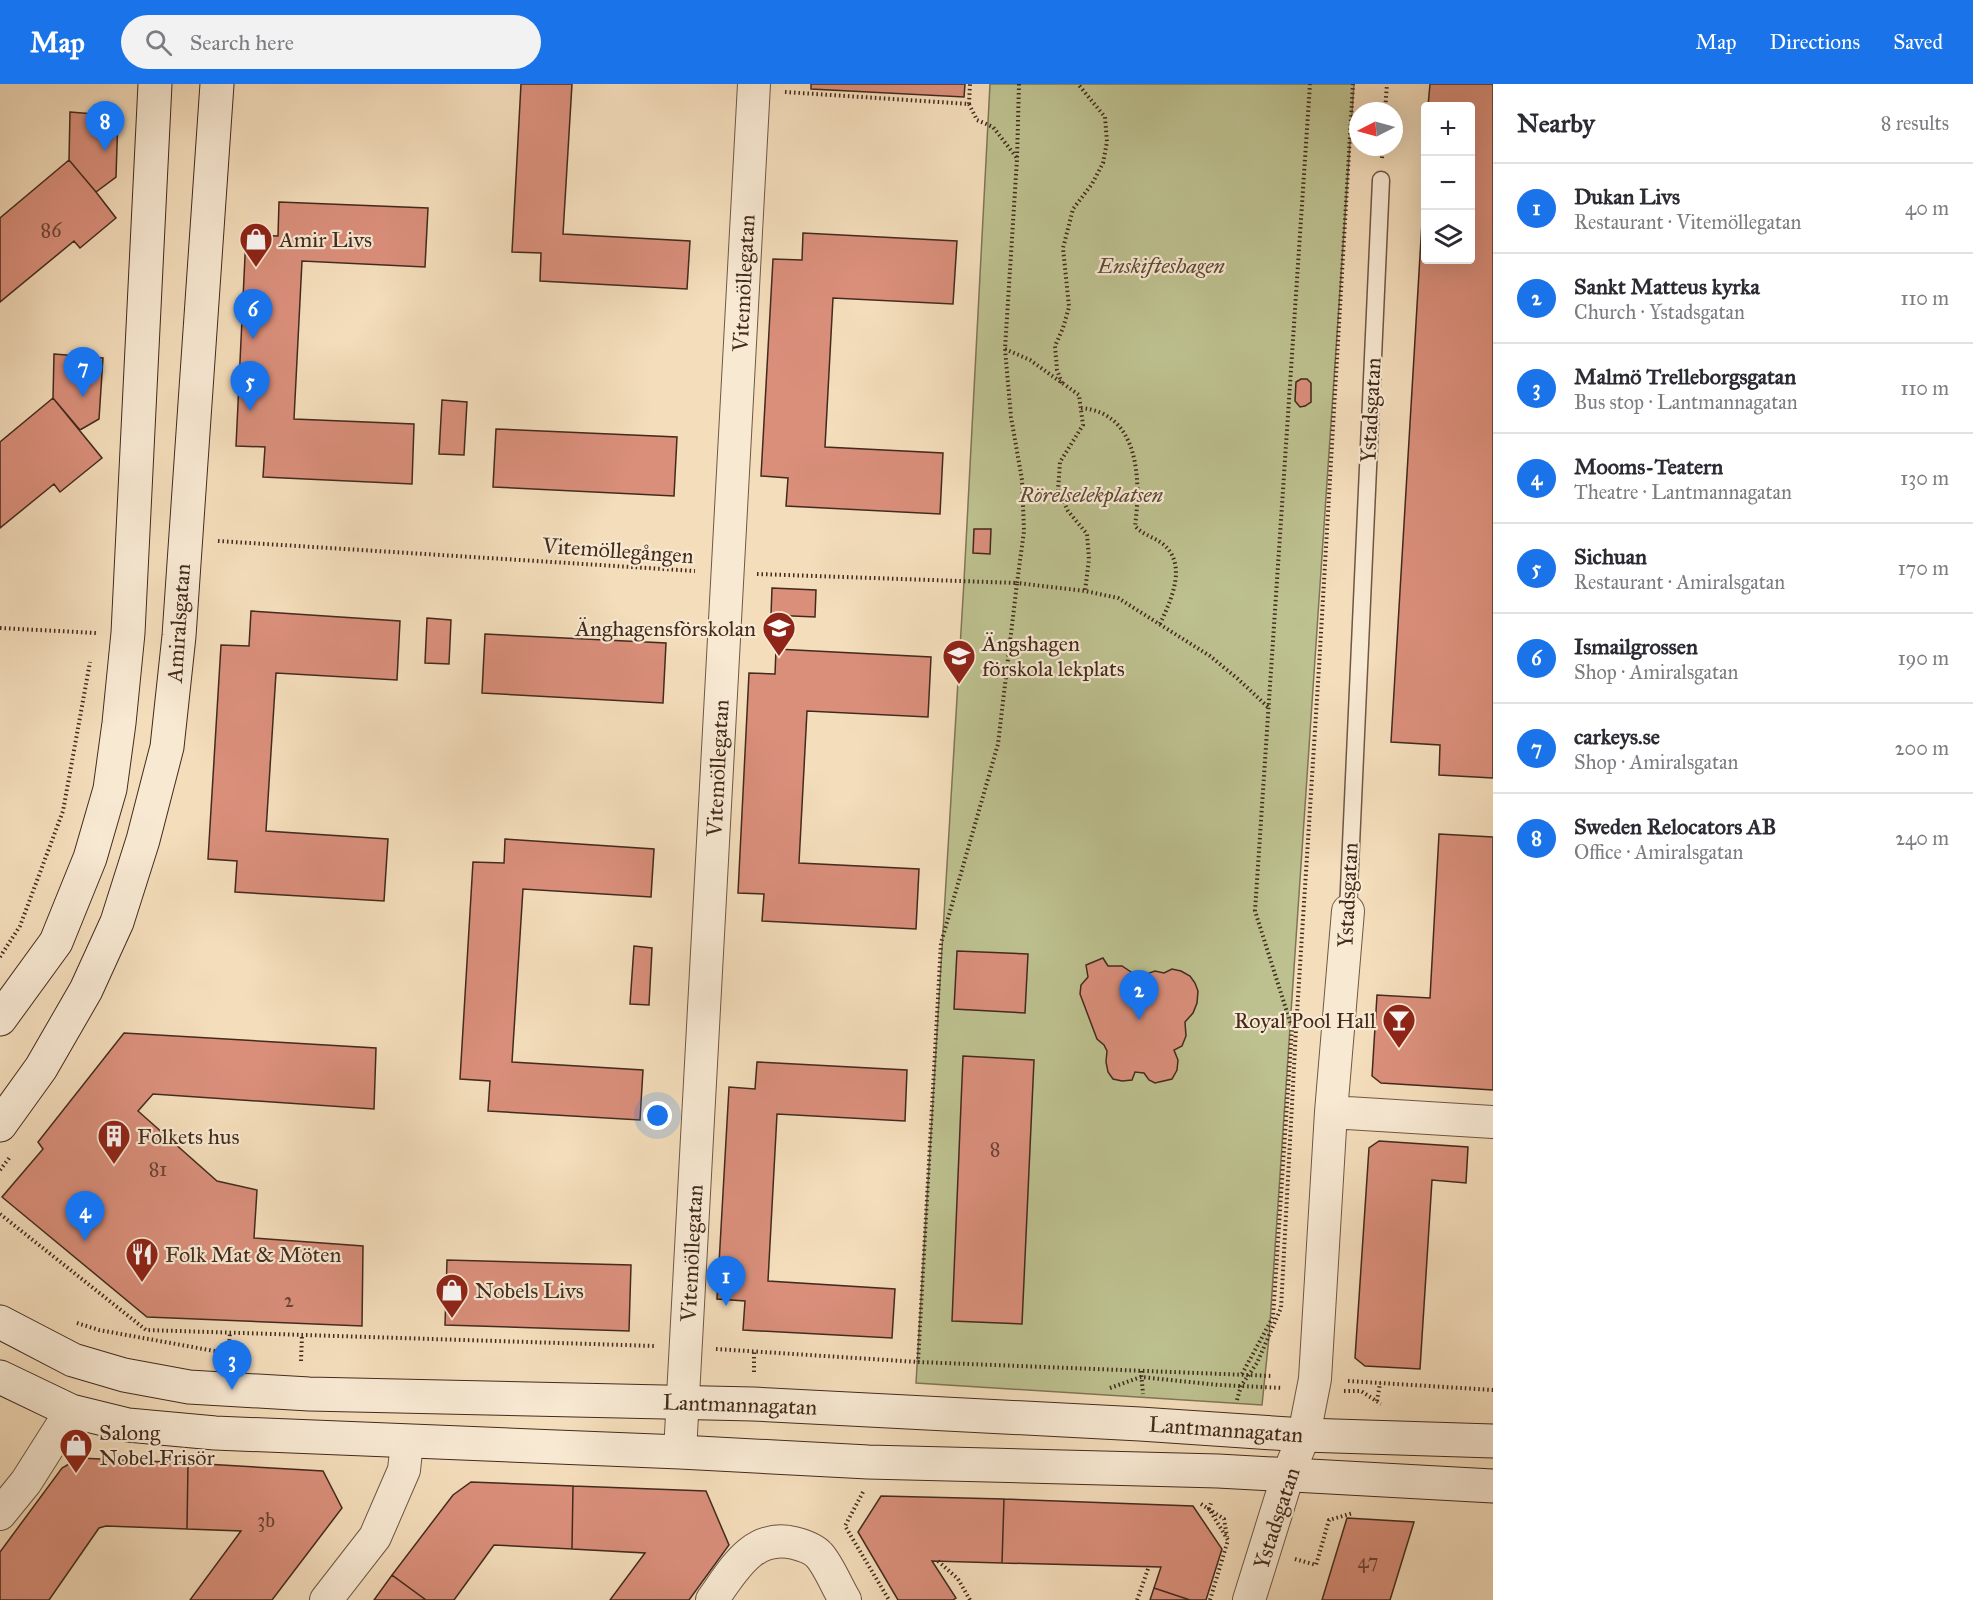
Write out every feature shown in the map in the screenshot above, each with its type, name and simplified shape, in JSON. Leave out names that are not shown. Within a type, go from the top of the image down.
[{"type":"street","points":[[0,1019],[56,942],[90,858],[110,789],[128,633],[155,84]]},
{"type":"street","name":"Amiralsgatan","points":[[0,1125],[41,1068],[86,990],[117,922],[143,840],[167,747],[179,636],[217,84]]},
{"type":"street","name":"Vitemöllegatan","points":[[680,1452],[754,87]]},
{"type":"street","name":"Ystadsgatan","points":[[1250,1600],[1288,1475],[1304,1435],[1315,1379],[1331,1112],[1348,911]]},
{"type":"street","points":[[1331,1112],[1493,1122]]},
{"type":"street","name":"Lantmannagatan","points":[[0,1322],[72,1360],[124,1375],[189,1387],[309,1394],[684,1401],[1162,1425],[1304,1435],[1493,1441]]},
{"type":"street","name":"Lantmannagatan","points":[[0,1377],[71,1411],[128,1425],[215,1433],[868,1462],[1218,1471],[1493,1486]]},
{"type":"street","points":[[0,1515],[26,1482],[71,1411]]},
{"type":"street","points":[[326,1600],[375,1538],[404,1470],[407,1442]]},
{"type":"street","points":[[712,1600],[742,1558],[763,1543],[786,1541],[803,1545],[818,1554],[845,1600]]},
{"type":"lane","name":"Ystadsgatan","points":[[1348,911],[1381,180]]},
{"type":"path","points":[[970,84],[969,104],[977,120],[993,128],[1017,159]]},
{"type":"path","points":[[918,1362],[941,943],[998,744],[1024,531],[1022,480],[1011,417],[1005,349],[1017,159],[1019,84]]},
{"type":"path","points":[[1062,383],[1057,370],[1055,346],[1070,307],[1063,248],[1073,209],[1092,184],[1103,163],[1107,142],[1105,117],[1078,84]]},
{"type":"path","points":[[1242,1374],[1273,1317],[1293,1028],[1255,911],[1310,84]]},
{"type":"path","points":[[1241,1386],[1257,1363],[1281,1308],[1353,84]]},
{"type":"path","points":[[1386,102],[1387,84]]},
{"type":"path","points":[[754,87],[969,104]]},
{"type":"path","points":[[1005,349],[1030,360],[1079,394],[1083,425],[1060,462],[1058,490],[1068,511],[1087,534],[1089,559],[1085,591]]},
{"type":"path","points":[[1081,408],[1093,409],[1112,419],[1128,438],[1138,473],[1138,505],[1135,526],[1163,544],[1174,558],[1176,575],[1173,591],[1160,624]]},
{"type":"path","name":"Vitemöllegången","points":[[217,541],[728,573],[1017,583],[1085,591],[1118,598],[1160,624],[1210,656],[1268,708]]},
{"type":"path","points":[[93,644],[95,633]]},
{"type":"path","points":[[0,957],[20,926],[63,811],[91,655]]},
{"type":"path","points":[[0,1214],[146,1330],[686,1347],[918,1362],[1273,1376]]},
{"type":"path","points":[[77,1323],[99,1330],[238,1355]]},
{"type":"path","points":[[227,1364],[231,1333]]},
{"type":"path","points":[[302,1335],[302,1368]]},
{"type":"path","points":[[291,1359],[312,1360]]},
{"type":"path","points":[[1141,1371],[1143,1397]]},
{"type":"path","points":[[1108,1389],[1141,1377],[1272,1387]]},
{"type":"path","points":[[1348,1381],[1493,1390]]},
{"type":"path","points":[[1377,1401],[1380,1383]]},
{"type":"path","points":[[865,1489],[845,1526],[889,1600]]},
{"type":"path","points":[[1224,1577],[1228,1540],[1224,1519],[1209,1509],[1228,1540],[1316,1565],[1329,1520],[1351,1513],[1363,1514]]},
{"type":"path","points":[[1210,1600],[1228,1540]]},
{"type":"path","points":[[938,1561],[958,1579],[970,1600]]},
{"type":"path","points":[[1137,1600],[1149,1566]]},
{"type":"green space","name":"Enskifteshagen","points":[[990,84],[1354,84],[1353,102],[1349,102],[1349,156],[1269,1337],[1262,1405],[916,1383],[964,581]]},
{"type":"building","points":[[521,84],[572,84],[563,234],[690,241],[687,289],[540,281],[541,253],[512,252]]},
{"type":"building","points":[[811,84],[965,84],[964,97],[811,89]]},
{"type":"building","points":[[1430,84],[1493,84],[1493,778],[1439,775],[1440,745],[1391,742],[1421,239],[1421,264],[1475,264],[1475,102],[1428,102]]},
{"type":"building","points":[[70,112],[118,116],[116,177],[96,192],[69,160]]},
{"type":"building","points":[[69,160],[116,218],[80,248],[74,241],[0,302],[0,218]]},
{"type":"building","points":[[279,202],[428,208],[425,267],[302,261],[294,419],[414,424],[412,484],[263,477],[265,447],[236,446],[246,235],[278,236]]},
{"type":"building","points":[[803,233],[957,241],[953,304],[833,298],[825,447],[943,453],[940,514],[786,506],[788,478],[761,476],[773,259],[802,260]]},
{"type":"building","points":[[54,354],[103,358],[99,419],[80,430],[53,398]]},
{"type":"building","points":[[1307,379],[1311,383],[1311,402],[1300,407],[1295,401],[1296,382]]},
{"type":"building","points":[[53,398],[102,458],[60,492],[54,484],[0,528],[0,442]]},
{"type":"building","points":[[442,400],[467,402],[464,455],[439,454]]},
{"type":"building","points":[[496,429],[677,437],[674,496],[493,487]]},
{"type":"building","points":[[974,529],[991,529],[990,554],[973,553]]},
{"type":"building","points":[[772,588],[816,590],[815,617],[771,615]]},
{"type":"building","points":[[251,611],[400,621],[397,680],[276,673],[266,831],[388,839],[384,901],[235,892],[237,861],[208,859],[221,645],[249,646]]},
{"type":"building","points":[[427,618],[451,620],[449,664],[425,663]]},
{"type":"building","points":[[485,634],[666,643],[663,703],[482,693]]},
{"type":"building","points":[[776,649],[931,657],[928,717],[807,711],[799,863],[919,869],[916,929],[762,921],[764,894],[738,893],[749,673],[775,674]]},
{"type":"building","points":[[1439,834],[1493,837],[1493,1090],[1381,1083],[1372,1076],[1377,995],[1430,998]]},
{"type":"building","points":[[505,839],[654,849],[651,897],[523,889],[512,1062],[643,1070],[640,1120],[488,1111],[490,1081],[460,1079],[473,862],[504,863]]},
{"type":"building","points":[[634,946],[652,948],[649,1005],[630,1004]]},
{"type":"building","points":[[957,951],[1028,954],[1025,1013],[954,1009]]},
{"type":"building","points":[[1103,958],[1108,966],[1122,966],[1131,972],[1137,981],[1147,980],[1149,973],[1155,971],[1164,973],[1172,969],[1190,976],[1195,983],[1198,991],[1197,1003],[1193,1013],[1185,1022],[1186,1036],[1182,1046],[1174,1050],[1178,1060],[1177,1070],[1172,1079],[1155,1083],[1149,1080],[1144,1073],[1135,1072],[1132,1080],[1122,1081],[1113,1079],[1108,1072],[1107,1051],[1097,1039],[1080,994],[1081,985],[1088,977],[1086,965]]},
{"type":"building","name":"Folkets hus","points":[[124,1033],[376,1048],[374,1109],[153,1094],[138,1111],[217,1181],[257,1190],[254,1238],[363,1246],[362,1326],[147,1317],[2,1197],[43,1149],[38,1142]]},
{"type":"building","points":[[963,1056],[1034,1060],[1022,1324],[952,1321]]},
{"type":"building","points":[[757,1062],[907,1070],[905,1121],[777,1114],[768,1281],[895,1289],[892,1338],[743,1330],[745,1301],[717,1299],[729,1087],[755,1089]]},
{"type":"building","points":[[1379,1141],[1468,1147],[1466,1183],[1432,1180],[1420,1369],[1365,1366],[1355,1358],[1369,1148]]},
{"type":"building","points":[[447,1260],[631,1265],[629,1331],[445,1325]]},
{"type":"building","points":[[79,1458],[188,1463],[187,1529],[106,1526],[99,1528],[49,1600],[0,1600],[0,1552],[62,1468]]},
{"type":"building","points":[[188,1463],[323,1471],[342,1508],[272,1600],[190,1600],[241,1531],[187,1529]]},
{"type":"building","points":[[471,1482],[573,1486],[572,1549],[494,1545],[454,1600],[426,1600],[392,1575],[453,1495]]},
{"type":"building","points":[[573,1486],[706,1491],[729,1545],[689,1600],[610,1600],[645,1553],[572,1549]]},
{"type":"building","points":[[881,1496],[1004,1499],[1002,1563],[932,1561],[956,1598],[953,1600],[898,1600],[858,1532]]},
{"type":"building","points":[[1004,1499],[1193,1506],[1222,1549],[1206,1600],[1190,1600],[1154,1588],[1161,1567],[1002,1563]]},
{"type":"building","points":[[1347,1518],[1414,1522],[1390,1600],[1322,1600]]},
{"type":"building","points":[[392,1575],[426,1600],[374,1600]]},
{"type":"building","points":[[1154,1588],[1190,1600],[1150,1600]]},
{"type":"place","name":"Sweden Relocators AB","points":[[105,151]]},
{"type":"place","name":"Amir Livs","points":[[256,268]]},
{"type":"place","name":"Ismailgrossen","points":[[253,339]]},
{"type":"place","name":"carkeys.se","points":[[83,397]]},
{"type":"place","name":"Sichuan","points":[[250,411]]},
{"type":"place","name":"Änghagensförskolan","points":[[779,657]]},
{"type":"place","name":"Ängshagen förskola lekplats","points":[[959,685]]},
{"type":"place","name":"Sankt Matteus kyrka","points":[[1139,1020]]},
{"type":"place","name":"Royal Pool Hall","points":[[1399,1049]]},
{"type":"place","name":"Folkets hus","points":[[114,1165]]},
{"type":"place","name":"Mooms-Teatern","points":[[85,1241]]},
{"type":"place","name":"Folk Mat & Möten","points":[[142,1283]]},
{"type":"place","name":"Dukan Livs","points":[[726,1306]]},
{"type":"place","name":"Nobels Livs","points":[[452,1319]]},
{"type":"place","name":"Malmö Trelleborgsgatan","points":[[232,1390]]},
{"type":"place","name":"Salong Nobel Frisör","points":[[76,1474]]},
{"type":"park label","name":"Rörelselekplatsen","points":[[1091,494]]}]
